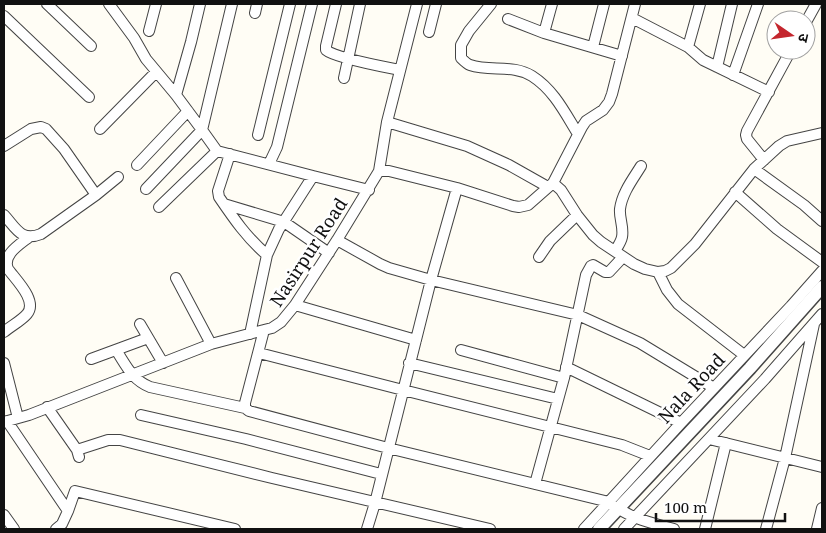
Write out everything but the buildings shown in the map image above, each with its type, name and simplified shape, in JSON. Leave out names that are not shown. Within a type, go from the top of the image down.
[{"type":"street","points":[[48,4],[91,46]]},
{"type":"street","points":[[148,31],[156,4]]},
{"type":"street","points":[[176,95],[200,4]]},
{"type":"street","points":[[146,189],[202,130],[232,4]]},
{"type":"street","points":[[258,135],[290,4]]},
{"type":"street","points":[[268,164],[277,147],[312,4]]},
{"type":"street","points":[[336,4],[326,50],[348,58],[400,70]]},
{"type":"street","points":[[344,78],[360,4]]},
{"type":"street","name":"Nasirpur Road","points":[[5,421],[18,418],[211,344],[272,328],[281,322],[295,305],[338,240],[379,171],[387,122],[417,4]]},
{"type":"street","points":[[429,32],[436,4]]},
{"type":"street","points":[[491,4],[461,45],[462,58],[468,65],[510,69],[530,75],[558,100],[578,134]]},
{"type":"street","points":[[544,33],[552,4]]},
{"type":"street","points":[[593,47],[604,4]]},
{"type":"street","points":[[379,171],[389,171],[457,188],[513,206],[528,205],[551,185],[586,122],[603,110],[609,102],[635,4]]},
{"type":"street","points":[[688,47],[700,4]]},
{"type":"street","points":[[717,67],[732,4]]},
{"type":"street","points":[[733,74],[758,4]]},
{"type":"street","points":[[114,6],[146,59],[176,95],[217,151],[369,190]]},
{"type":"street","points":[[4,16],[89,97]]},
{"type":"street","points":[[632,18],[688,47],[703,60],[769,92]]},
{"type":"street","points":[[508,19],[544,33],[622,56]]},
{"type":"street","points":[[764,160],[747,139],[746,135],[786,60]]},
{"type":"street","points":[[100,129],[156,72]]},
{"type":"street","points":[[137,165],[188,111]]},
{"type":"street","points":[[387,122],[467,146],[509,164],[561,190],[577,215],[601,242],[634,264],[644,269],[658,272],[670,268],[695,244],[754,169],[779,146],[787,141],[822,133]]},
{"type":"street","points":[[4,146],[31,129],[40,127],[46,129],[64,149],[96,195]]},
{"type":"street","points":[[159,207],[217,151]]},
{"type":"street","points":[[230,154],[218,191],[219,197],[248,237],[268,255]]},
{"type":"street","points":[[535,484],[564,378],[586,275],[593,265],[608,272],[619,254],[623,236],[620,213],[622,201],[641,166]]},
{"type":"street","points":[[754,169],[804,205],[822,221]]},
{"type":"street","points":[[250,334],[268,255],[284,222],[313,176]]},
{"type":"street","points":[[4,215],[22,235],[34,237],[96,195],[118,177]]},
{"type":"street","points":[[367,529],[431,280],[457,188]]},
{"type":"street","points":[[735,192],[777,229],[822,262]]},
{"type":"street","points":[[224,204],[284,222],[329,253]]},
{"type":"street","points":[[538,257],[550,241],[577,215]]},
{"type":"street","points":[[4,332],[27,314],[30,309],[31,304],[28,296],[6,264],[7,258],[12,251],[29,237]]},
{"type":"street","points":[[338,240],[380,264],[431,280],[578,315],[640,343],[714,388]]},
{"type":"street","name":"Nala Road","points":[[584,529],[613,506],[650,456],[822,271]]},
{"type":"street","points":[[658,272],[666,290],[678,304],[744,356]]},
{"type":"street","points":[[176,278],[211,344]]},
{"type":"street","points":[[599,529],[613,506],[750,368],[822,286]]},
{"type":"street","points":[[295,305],[416,340]]},
{"type":"street","points":[[624,529],[765,379],[822,314]]},
{"type":"street","points":[[140,324],[163,363]]},
{"type":"street","points":[[766,529],[785,458],[814,324]]},
{"type":"street","points":[[245,408],[264,330]]},
{"type":"street","points":[[91,359],[148,338]]},
{"type":"street","points":[[116,350],[132,375],[142,384],[150,387],[245,408],[249,411],[388,448],[535,484],[613,506],[652,526],[674,529]]},
{"type":"street","points":[[461,350],[564,378]]},
{"type":"street","points":[[259,353],[551,426],[622,445],[650,456]]},
{"type":"street","points":[[4,363],[18,418]]},
{"type":"street","points":[[410,363],[558,399]]},
{"type":"street","points":[[566,367],[681,423]]},
{"type":"street","points":[[47,407],[78,453],[108,440],[120,440],[375,503],[490,529]]},
{"type":"street","points":[[141,415],[246,439],[381,474]]},
{"type":"street","points":[[5,421],[68,510]]},
{"type":"street","points":[[709,439],[822,467]]},
{"type":"street","points":[[705,529],[726,443]]},
{"type":"street","points":[[61,528],[75,491],[214,527],[235,529]]},
{"type":"street","points":[[817,529],[822,508]]},
{"type":"street","points":[[4,515],[14,529]]}]
